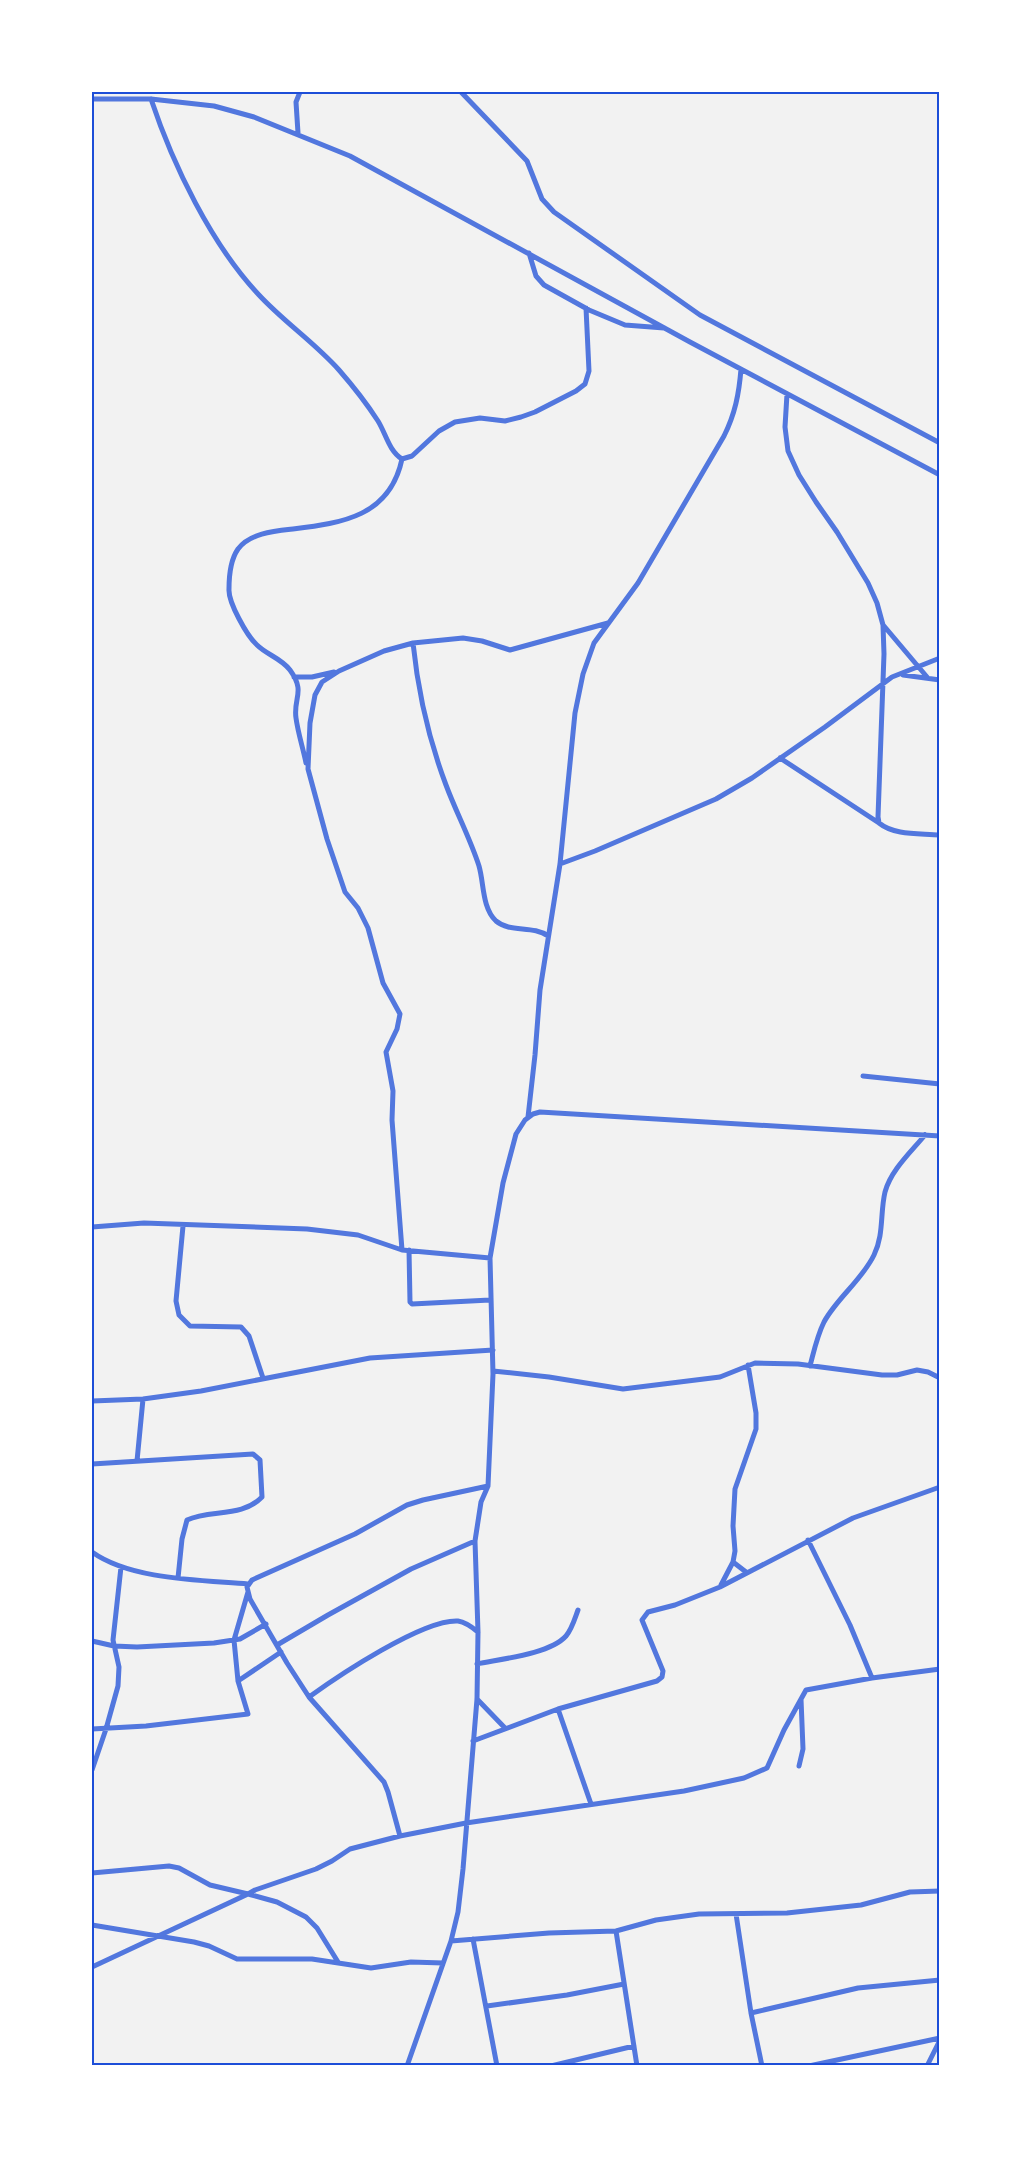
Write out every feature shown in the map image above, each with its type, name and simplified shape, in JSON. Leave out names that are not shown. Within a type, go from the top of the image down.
[{"type":"street","points":[[298,134],[296,102],[300,92]]},
{"type":"street","points":[[461,92],[527,161],[542,199],[554,212],[700,315],[939,443]]},
{"type":"street","points":[[92,99],[151,99],[214,106],[254,117],[350,156],[939,476]]},
{"type":"street","points":[[151,99],[166,144],[185,183],[234,265],[259,296],[340,371],[379,422],[395,454],[402,459]]},
{"type":"street","points":[[529,253],[536,276],[544,285],[586,308],[625,325],[665,328]]},
{"type":"street","points":[[402,459],[412,456],[439,431],[455,422],[480,417],[506,421],[521,417],[566,396],[585,384],[589,371],[586,308]]},
{"type":"street","points":[[528,1118],[540,990],[560,864],[572,743],[581,684],[594,643],[644,573],[724,436],[733,418],[738,399],[741,369]]},
{"type":"street","points":[[787,394],[785,427],[788,451],[805,484],[867,583],[877,603],[883,625],[879,823]]},
{"type":"street","points":[[402,459],[399,477],[380,501],[367,512],[346,520],[269,532],[243,543],[236,553],[229,599],[258,646],[283,662],[294,677],[299,695],[295,714],[327,839],[345,892],[358,908],[368,928],[383,983],[400,1014],[397,1029],[386,1052],[393,1092],[392,1120],[410,1302],[412,1304],[490,1300]]},
{"type":"street","points":[[308,769],[310,723],[315,695],[322,682],[339,671],[384,651],[413,644],[463,638],[482,640],[510,650],[608,623]]},
{"type":"street","points":[[883,625],[927,677]]},
{"type":"street","points":[[413,644],[417,685],[432,742],[445,783],[479,865],[487,906],[495,921],[503,925],[534,929],[548,936]]},
{"type":"street","points":[[560,864],[716,799],[752,778],[892,677],[939,658]]},
{"type":"street","points":[[294,677],[312,677],[339,671]]},
{"type":"street","points":[[900,675],[939,680]]},
{"type":"street","points":[[780,758],[891,831],[939,835]]},
{"type":"street","points":[[864,1076],[939,1084]]},
{"type":"street","points":[[416,2066],[408,2062],[451,1941],[464,1869],[477,1699],[478,1632],[474,1541],[481,1502],[488,1486],[493,1371],[490,1258],[510,1154],[520,1126],[528,1118],[540,1113],[939,1136]]},
{"type":"street","points":[[810,1366],[816,1342],[825,1321],[874,1256],[882,1232],[885,1191],[893,1175],[925,1135]]},
{"type":"street","points":[[92,1227],[144,1223],[307,1229],[358,1235],[405,1250],[490,1258]]},
{"type":"street","points":[[183,1226],[176,1301],[179,1315],[190,1326],[242,1327],[249,1336],[263,1378]]},
{"type":"street","points":[[92,1401],[143,1399],[201,1391],[370,1358],[493,1350]]},
{"type":"street","points":[[493,1371],[623,1389],[720,1377],[748,1365],[771,1363],[882,1375],[897,1375],[917,1370],[939,1378]]},
{"type":"street","points":[[720,1587],[733,1562],[735,1551],[733,1526],[735,1489],[756,1429],[756,1413],[748,1365]]},
{"type":"street","points":[[137,1461],[143,1399]]},
{"type":"street","points":[[92,1464],[253,1454],[260,1461],[262,1497],[260,1500],[245,1508],[187,1520],[182,1539],[178,1578]]},
{"type":"street","points":[[92,1552],[106,1562],[121,1567],[178,1578],[248,1584],[355,1534],[407,1505],[488,1486]]},
{"type":"street","points":[[473,1741],[558,1709],[657,1681],[662,1677],[663,1671],[642,1620],[644,1615],[720,1587],[853,1518],[939,1487]]},
{"type":"street","points":[[808,1540],[850,1625],[872,1678]]},
{"type":"street","points":[[277,1645],[411,1569],[474,1541]]},
{"type":"street","points":[[733,1562],[746,1572]]},
{"type":"street","points":[[92,1770],[106,1729],[119,1678],[114,1646],[121,1567]]},
{"type":"street","points":[[92,1729],[146,1726],[248,1714],[238,1681],[234,1640],[248,1592],[248,1584]]},
{"type":"street","points":[[248,1592],[309,1697],[384,1782],[400,1836]]},
{"type":"street","points":[[477,1664],[527,1653],[554,1644],[569,1633],[578,1610]]},
{"type":"street","points":[[309,1697],[356,1665],[413,1634],[456,1621],[478,1632]]},
{"type":"street","points":[[92,1641],[114,1646],[155,1646],[234,1640],[245,1637],[266,1624]]},
{"type":"street","points":[[238,1681],[281,1652]]},
{"type":"street","points":[[92,1967],[255,1890],[316,1869],[350,1849],[466,1823],[684,1791],[744,1778],[767,1768],[806,1690],[939,1669]]},
{"type":"street","points":[[799,1766],[803,1749],[801,1696]]},
{"type":"street","points":[[477,1699],[505,1728]]},
{"type":"street","points":[[558,1709],[591,1804]]},
{"type":"street","points":[[92,1873],[169,1866],[179,1868],[210,1885],[277,1902],[306,1917],[317,1928],[339,1962]]},
{"type":"street","points":[[451,1941],[549,1933],[616,1931],[656,1920],[699,1914],[787,1913],[861,1905],[910,1892],[939,1891]]},
{"type":"street","points":[[736,1914],[751,2013],[762,2066]]},
{"type":"street","points":[[92,1925],[209,1946],[237,1959],[312,1959],[372,1968],[411,1962],[443,1963]]},
{"type":"street","points":[[616,1931],[637,2066]]},
{"type":"street","points":[[473,1939],[497,2066]]},
{"type":"street","points":[[751,2013],[858,1988],[939,1980]]},
{"type":"street","points":[[487,2006],[567,1995],[624,1984]]},
{"type":"street","points":[[809,2066],[939,2039]]},
{"type":"street","points":[[927,2066],[939,2039]]},
{"type":"street","points":[[551,2066],[634,2046]]}]
